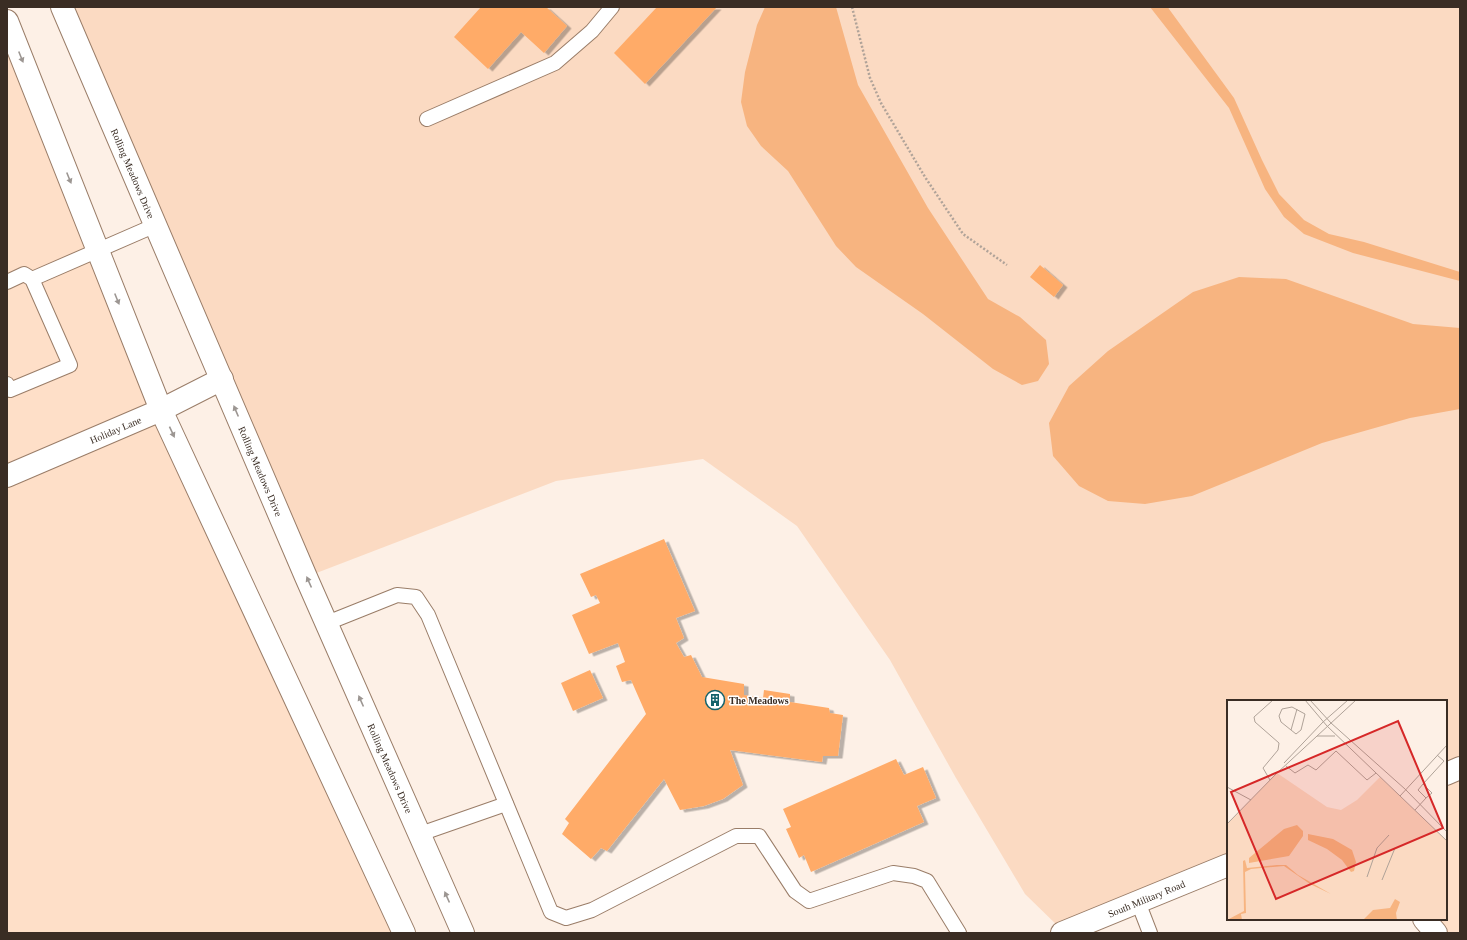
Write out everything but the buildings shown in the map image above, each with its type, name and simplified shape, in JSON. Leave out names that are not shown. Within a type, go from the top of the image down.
[{"type":"main road","name":"Rolling Meadows Drive","points":[[62,7],[303,570],[463,933]]},
{"type":"main road","points":[[7,21],[161,410],[404,933]]},
{"type":"main road","name":"Holiday Lane","points":[[7,476],[161,410],[222,379]]},
{"type":"main road","points":[[1447,774],[1460,768]]},
{"type":"main road","name":"South Military Road","points":[[1063,933],[1227,865]]},
{"type":"main road","points":[[1425,920],[1436,933]]},
{"type":"lane","points":[[427,119],[555,63],[592,31],[612,7]]},
{"type":"lane","points":[[32,279],[156,225]]},
{"type":"lane","points":[[7,282],[24,274],[32,279],[70,365],[8,388]]},
{"type":"lane","points":[[327,623],[397,595],[416,597],[428,615],[551,912],[566,918],[592,910],[736,836],[759,836],[795,892],[809,901],[893,873],[914,876],[927,881],[959,933]]},
{"type":"lane","points":[[420,834],[506,804]]},
{"type":"lane","points":[[1138,902],[1150,933]]},
{"type":"path","points":[[852,7],[870,78],[881,103],[925,177],[963,234],[1008,265]]},
{"type":"shaded area","points":[[62,7],[1460,7],[1460,768],[1447,774],[1447,700],[1227,700],[1227,865],[1064,932],[1025,894],[956,778],[890,660],[797,526],[703,459],[556,481],[306,577]]},
{"type":"shaded area","points":[[765,7],[836,7],[858,85],[928,208],[988,299],[1020,317],[1046,340],[1049,364],[1038,381],[1022,385],[993,369],[923,314],[856,267],[836,246],[788,171],[761,146],[747,126],[741,102],[745,72],[757,25]]},
{"type":"shaded area","points":[[1150,7],[1168,7],[1234,98],[1279,194],[1304,220],[1329,234],[1364,242],[1460,272],[1460,281],[1353,253],[1304,234],[1284,217],[1265,189],[1229,108]]},
{"type":"shaded area","points":[[7,21],[161,410],[404,933],[7,933]]},
{"type":"shaded area","points":[[1239,277],[1286,279],[1413,324],[1460,328],[1460,409],[1410,418],[1322,443],[1192,496],[1145,504],[1108,501],[1079,486],[1053,456],[1049,423],[1069,386],[1108,351],[1193,292]]},
{"type":"shaded area","points":[[1460,768],[1460,933],[1436,933],[1425,920],[1447,920],[1447,774]]},
{"type":"place","name":"The Meadows","points":[[715,700]]}]
